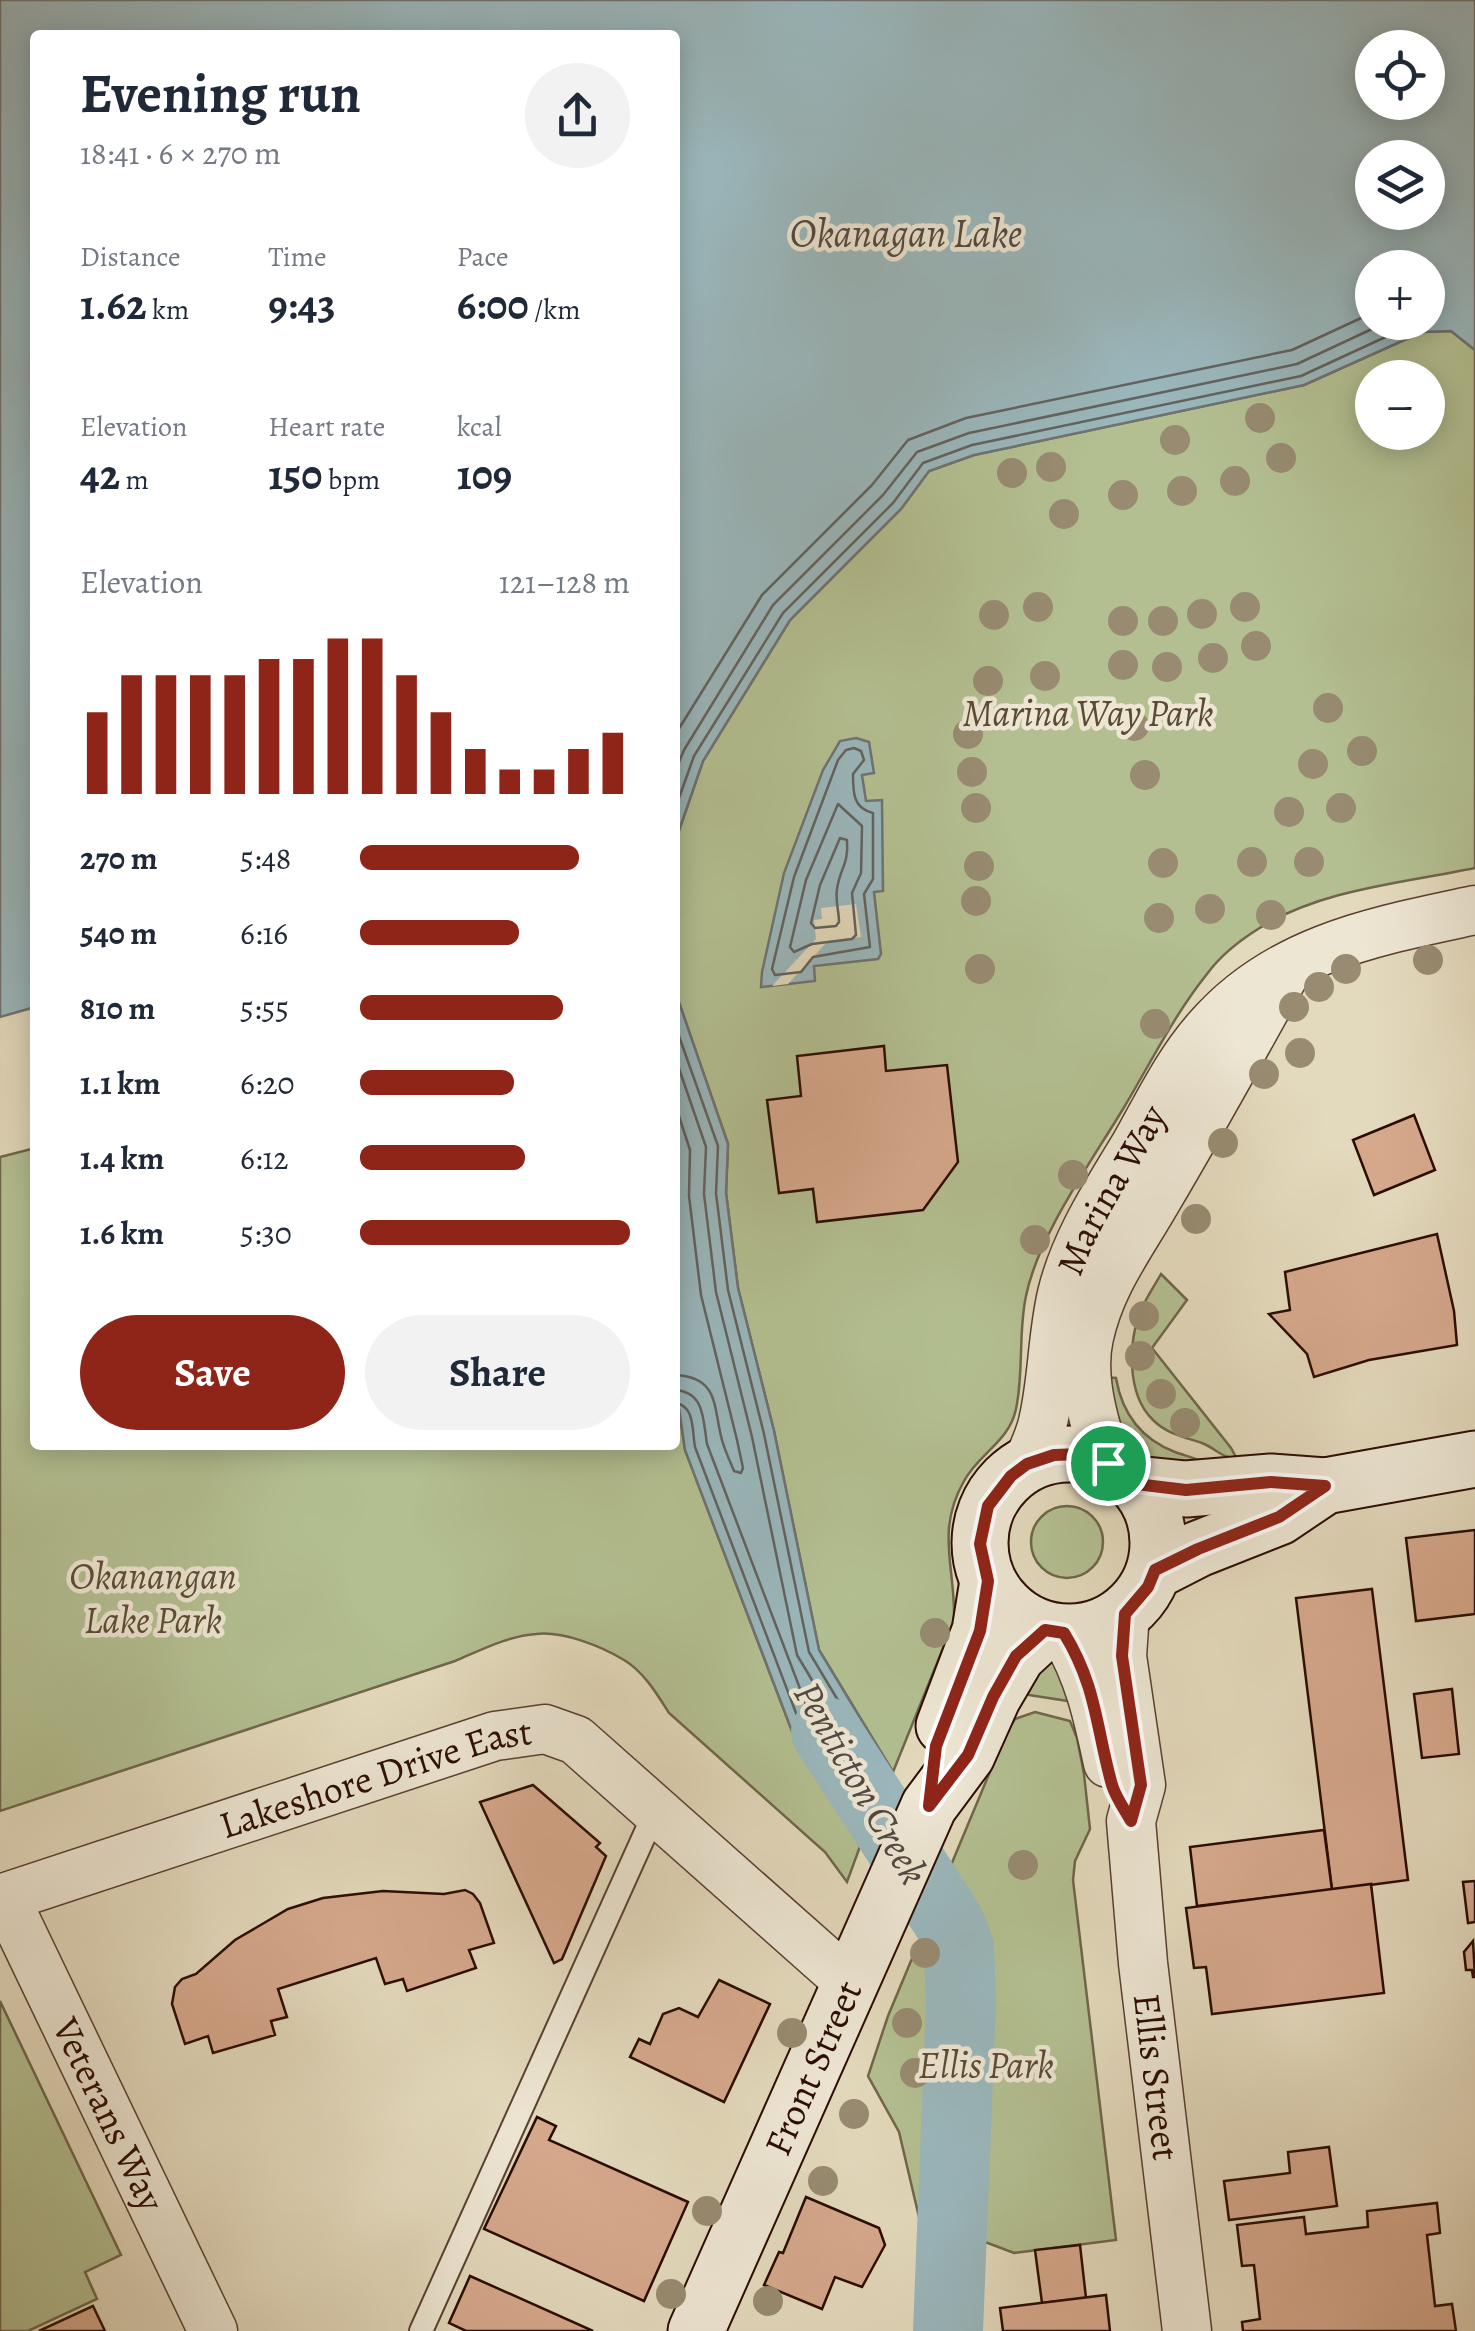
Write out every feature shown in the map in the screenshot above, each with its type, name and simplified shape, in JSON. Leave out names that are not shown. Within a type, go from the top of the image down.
[{"type":"street","name":"Marina Way","points":[[1027,1464],[1042,1426],[1054,1338],[1070,1267],[1179,1069],[1208,1029],[1242,996],[1334,943],[1475,910]]},
{"type":"street","name":"Marina Way","points":[[1122,1473],[1092,1422],[1088,1340],[1100,1298],[1288,967]]},
{"type":"street","points":[[1325,1486],[1279,1517],[1198,1549],[1096,1629],[1055,1631],[1022,1619],[1002,1603],[982,1563],[982,1524],[998,1490],[1027,1464],[1054,1455],[1082,1454],[1122,1473],[1186,1490],[1271,1482],[1325,1486],[1475,1459]]},
{"type":"street","points":[[1122,1473],[1149,1503],[1157,1524],[1159,1548],[1140,1592]]},
{"type":"street","name":"Front Street","points":[[929,1806],[936,1746],[980,1631],[988,1581]]},
{"type":"street","name":"Ellis Street","points":[[1140,1592],[1122,1656],[1141,1785],[1131,1821],[1143,1963],[1187,2331]]},
{"type":"street","name":"Front Street","points":[[696,2331],[929,1806],[968,1755],[1016,1656],[1055,1631]]},
{"type":"street","name":"Ellis Street","points":[[1055,1631],[1083,1663],[1098,1712],[1113,1789],[1131,1821]]},
{"type":"street","name":"Lakeshore Drive East","points":[[2,1898],[494,1736],[545,1728],[576,1740],[850,1983]]},
{"type":"street","name":"Veterans Way","points":[[2,1898],[213,2331]]},
{"type":"lane","points":[[422,2331],[655,1812]]},
{"type":"green space","name":"Marina Way Park","points":[[1445,331],[1451,331],[1475,350],[1475,868],[1363,889],[1282,916],[1224,955],[1184,1006],[1067,1200],[1032,1273],[1024,1310],[1016,1409],[1007,1430],[970,1471],[955,1499],[949,1534],[954,1621],[893,1772],[819,1650],[774,1431],[738,1288],[726,1193],[728,1144],[680,1005],[680,828],[703,761],[790,620],[901,509],[929,471],[974,455],[1304,385],[1355,362],[1355,450],[1445,450],[1445,360],[1360,360],[1404,340],[1445,340]]},
{"type":"green space","name":"Okanangan Lake Park","points":[[30,1149],[30,1450],[680,1450],[680,1416],[685,1450],[798,1747],[862,1841],[847,1882],[825,1852],[669,1713],[650,1684],[631,1665],[593,1645],[547,1634],[505,1641],[455,1661],[0,1811],[0,1157]]},
{"type":"green space","points":[[1161,1274],[1187,1300],[1152,1348],[1237,1459],[1164,1429],[1144,1409],[1138,1396],[1132,1366],[1134,1335],[1142,1308]]},
{"type":"green space","points":[[1101,1377],[1116,1378],[1128,1413],[1152,1440],[1205,1464],[1163,1469],[1144,1463],[1133,1454],[1118,1431]]},
{"type":"green space","points":[[1067,1506],[1081,1508],[1093,1516],[1101,1528],[1101,1556],[1093,1568],[1081,1576],[1067,1578],[1053,1576],[1041,1568],[1033,1556],[1031,1542],[1033,1528],[1041,1516],[1053,1508]]},
{"type":"green space","points":[[1046,1650],[1081,1703],[1009,1692]]},
{"type":"green space","name":"Ellis Park","points":[[1035,1712],[1070,1721],[1084,1774],[1090,1829],[1075,1861],[1073,1880],[1116,2240],[1014,2253],[919,2217],[899,2132],[868,2076],[888,2016],[1007,1731],[1015,1719]]},
{"type":"green space","points":[[0,2001],[121,2255],[85,2272],[97,2299],[28,2331],[0,2331]]},
{"type":"water","name":"Okanagan Lake","points":[[0,0],[1475,0],[1475,350],[1451,331],[1445,331],[1445,250],[1355,250],[1355,340],[1404,340],[1304,385],[974,455],[929,471],[901,509],[790,620],[703,761],[680,828],[680,30],[30,30],[30,1008],[0,1017]]},
{"type":"water","points":[[856,738],[869,742],[874,773],[862,775],[866,801],[882,800],[883,891],[874,892],[881,954],[878,959],[814,966],[815,981],[761,987],[784,873],[823,770],[840,741]]},
{"type":"water","points":[[680,1005],[728,1144],[726,1193],[738,1288],[774,1431],[819,1650],[893,1772],[863,1841],[798,1747],[685,1450],[680,1416]]},
{"type":"pier","points":[[856,904],[861,937],[828,941],[788,984],[772,986],[816,939],[814,920],[822,919],[821,908]]},
{"type":"building","points":[[884,1046],[886,1071],[947,1065],[958,1162],[923,1210],[817,1222],[813,1189],[779,1193],[767,1100],[801,1096],[797,1056]]},
{"type":"building","points":[[1414,1115],[1435,1170],[1374,1195],[1353,1140]]},
{"type":"building","points":[[1437,1234],[1454,1311],[1457,1345],[1369,1360],[1314,1377],[1307,1354],[1269,1314],[1290,1310],[1285,1272]]},
{"type":"building","points":[[1475,1530],[1475,1614],[1416,1621],[1406,1538]]},
{"type":"building","points":[[1372,1589],[1408,1880],[1332,1890],[1296,1598]]},
{"type":"building","points":[[1452,1689],[1459,1754],[1422,1758],[1414,1694]]},
{"type":"building","points":[[533,1785],[600,1843],[596,1847],[606,1856],[562,1959],[554,1963],[480,1802]]},
{"type":"building","points":[[1324,1830],[1332,1890],[1197,1906],[1190,1847]]},
{"type":"building","points":[[1475,1881],[1475,1922],[1468,1923],[1463,1882]]},
{"type":"building","points":[[1371,1884],[1384,1993],[1212,2014],[1206,1967],[1194,1968],[1186,1908]]},
{"type":"building","points":[[465,1890],[480,1903],[494,1943],[469,1950],[476,1968],[407,1991],[403,1979],[385,1984],[376,1958],[278,1989],[287,2017],[271,2021],[275,2035],[213,2053],[208,2036],[185,2044],[172,2004],[175,1987],[235,1940],[288,1909],[323,1898],[383,1891],[444,1894]]},
{"type":"building","points":[[1473,1941],[1475,1977],[1472,1970],[1466,1970],[1464,1952]]},
{"type":"building","points":[[719,1980],[770,2004],[724,2102],[630,2057],[639,2039],[650,2044],[663,2014],[679,2008],[698,2017]]},
{"type":"building","points":[[537,2117],[556,2126],[549,2140],[688,2202],[644,2301],[484,2229]]},
{"type":"building","points":[[1329,2147],[1337,2206],[1229,2220],[1224,2181],[1290,2173],[1288,2152]]},
{"type":"building","points":[[806,2197],[879,2228],[885,2245],[862,2287],[835,2277],[822,2309],[764,2285],[779,2252],[783,2253]]},
{"type":"building","points":[[1437,2203],[1440,2233],[1427,2235],[1435,2306],[1452,2304],[1456,2331],[1243,2331],[1242,2322],[1260,2319],[1254,2265],[1242,2266],[1237,2225],[1304,2217],[1306,2234],[1368,2227],[1367,2211]]},
{"type":"building","points":[[1080,2245],[1086,2298],[1042,2303],[1035,2250]]},
{"type":"building","points":[[470,2276],[593,2331],[466,2331],[449,2323]]},
{"type":"building","points":[[1106,2295],[1110,2331],[1003,2331],[1000,2308]]},
{"type":"building","points":[[93,2306],[105,2331],[39,2331]]},
{"type":"waterway","name":"Penticton Creek","points":[[826,1732],[949,1922],[959,1947],[961,2004],[948,2331]]},
{"type":"route","points":[[1082,1454],[1108,1463],[1136,1484],[1186,1490],[1271,1482],[1325,1486],[1279,1517],[1155,1570],[1148,1587],[1125,1614],[1122,1656],[1141,1785],[1131,1821],[1113,1789],[1098,1712],[1083,1663],[1064,1633],[1045,1630],[1016,1656],[968,1755],[929,1806],[936,1746],[980,1631],[988,1581],[980,1544],[988,1506],[1011,1476],[1027,1464],[1054,1455],[1082,1454]]}]
